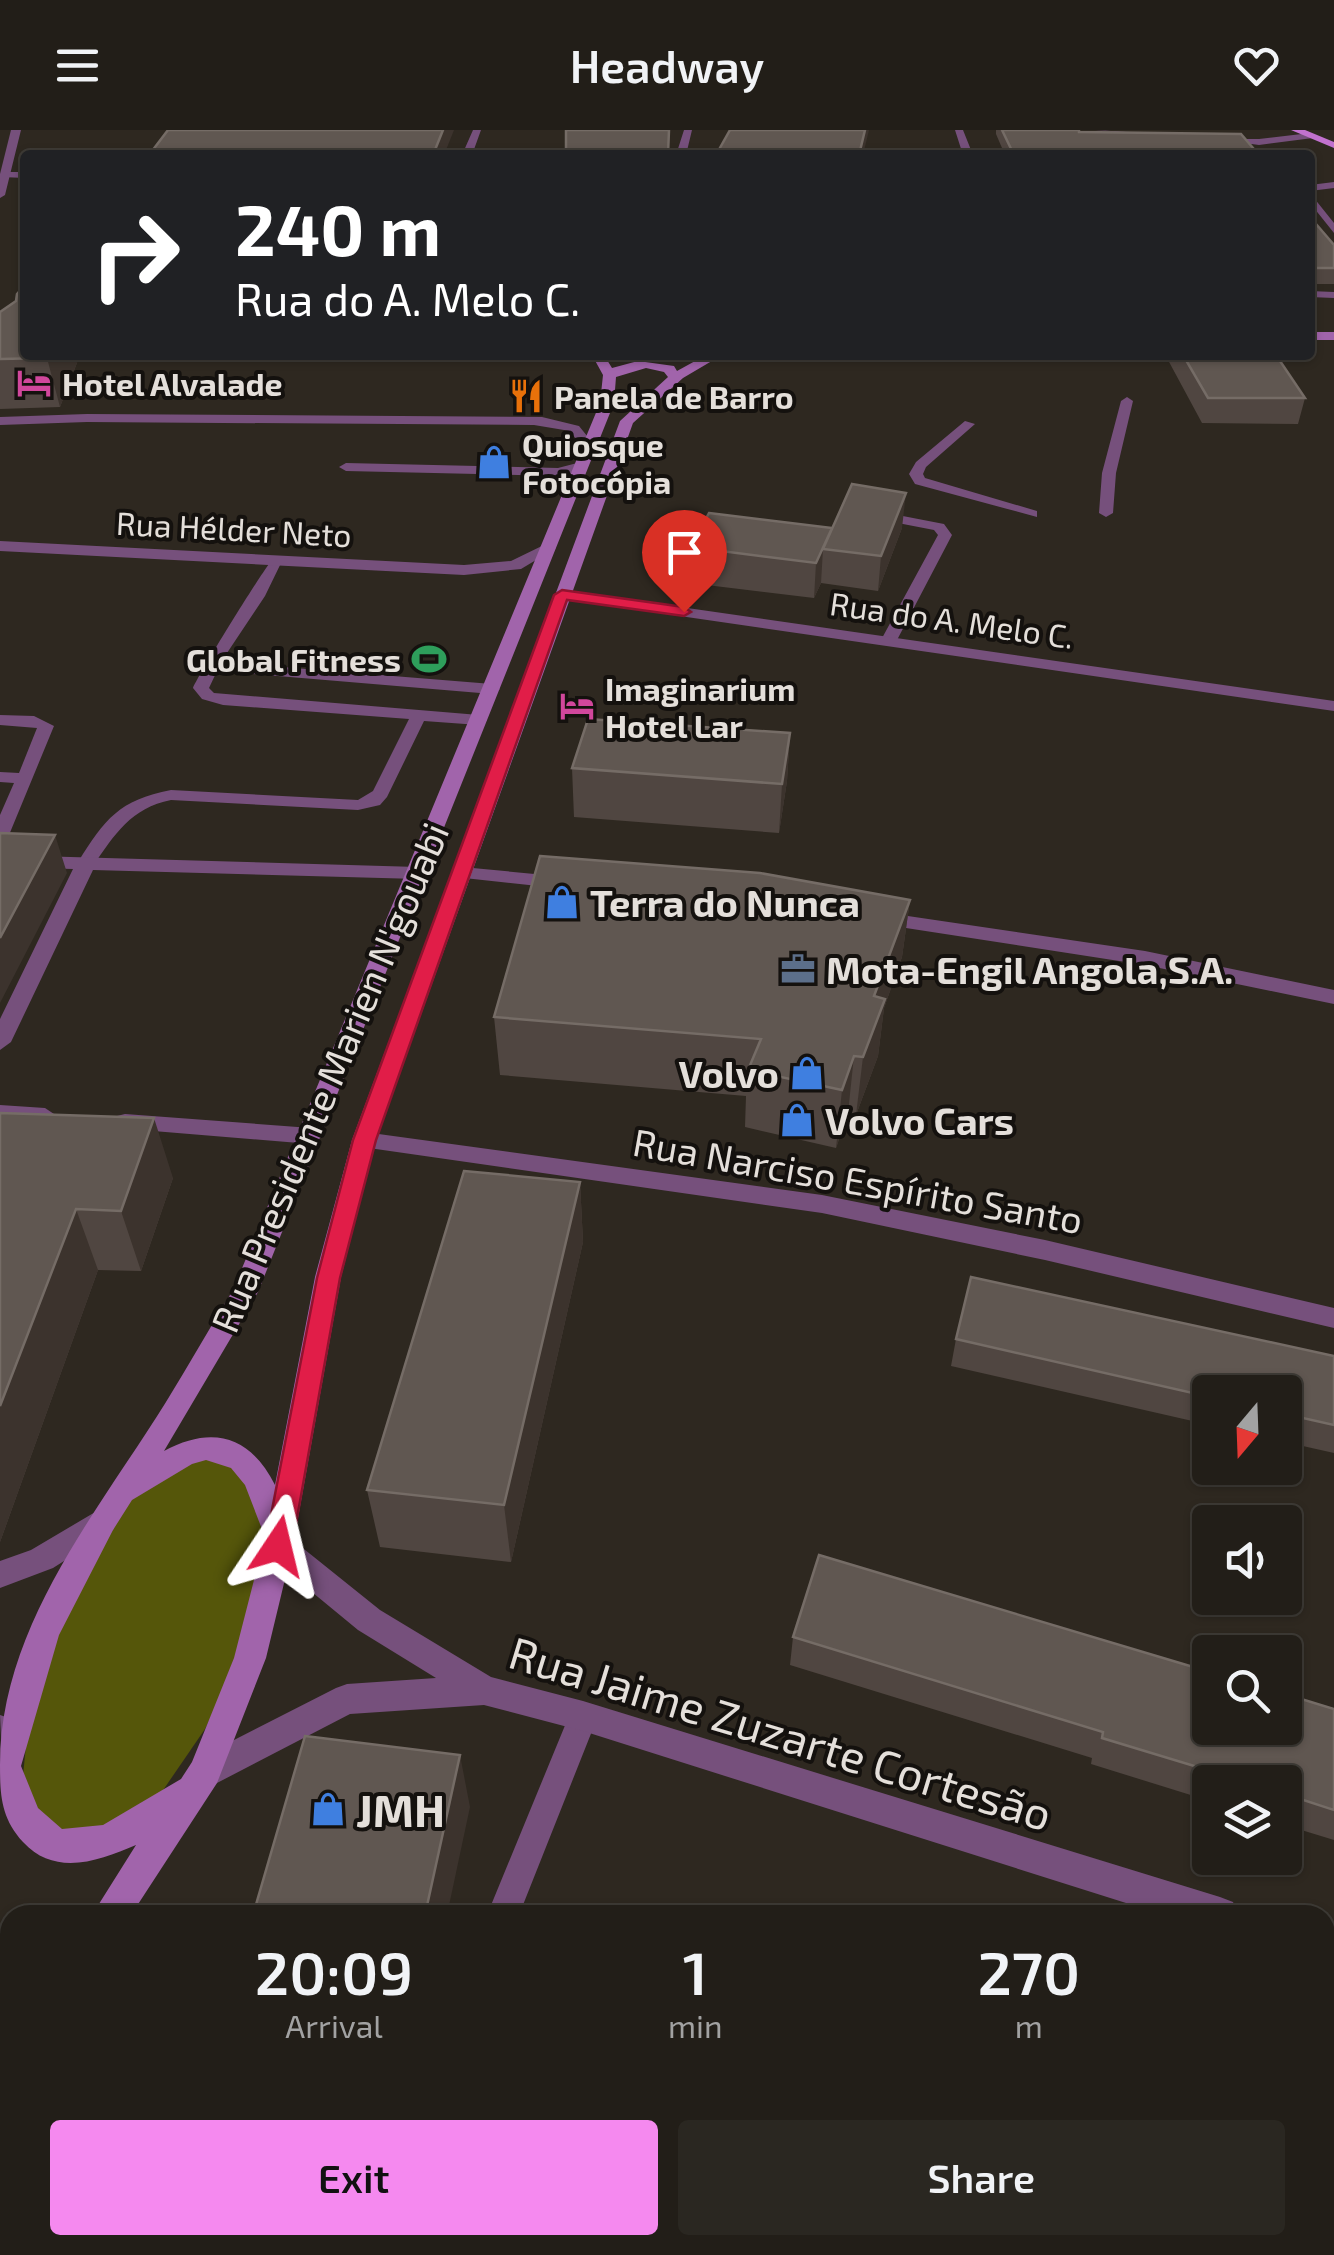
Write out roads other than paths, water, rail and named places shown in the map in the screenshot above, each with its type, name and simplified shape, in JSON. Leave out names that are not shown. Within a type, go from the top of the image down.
[{"type":"main road","points":[[1296,130],[1324,134],[1334,145]]},
{"type":"street","points":[[0,195],[16,130]]},
{"type":"street","points":[[601,360],[610,374],[630,365],[651,364],[669,369],[674,378]]},
{"type":"street","name":"Rua Presidente Marien N'gouabi","points":[[117,1905],[205,1772],[250,1658],[279,1543],[328,1278],[364,1140],[627,421],[674,378],[707,360]]},
{"type":"street","name":"Rua Presidente Marien N'gouabi","points":[[1,1758],[44,1633],[102,1521],[175,1412],[246,1292],[607,403],[610,374]]},
{"type":"street","points":[[0,421],[534,421],[580,418],[607,403]]},
{"type":"street","points":[[534,421],[574,428],[587,438],[589,447]]},
{"type":"street","points":[[346,468],[578,473]]},
{"type":"street","name":"Rua Hélder Neto","points":[[0,546],[464,570],[516,566],[548,548]]},
{"type":"street","name":"Rua Hélder Neto","points":[[464,570],[509,580],[522,594],[524,609]]},
{"type":"street","name":"Rua do A. Melo C.","points":[[562,595],[1334,706]]},
{"type":"street","points":[[0,861],[418,872]]},
{"type":"street","points":[[0,1042],[87,862]]},
{"type":"street","points":[[462,873],[591,885]]},
{"type":"street","points":[[851,913],[1145,958],[1334,998]]},
{"type":"street","points":[[0,1113],[311,1136]]},
{"type":"street","name":"Rua Narciso Espírito Santo","points":[[364,1140],[822,1204],[1045,1250],[1334,1318]]},
{"type":"street","points":[[0,1575],[42,1559],[102,1521],[156,1469],[188,1453],[220,1446],[246,1460],[272,1506],[279,1543],[369,1620],[484,1690]]},
{"type":"street","name":"Rua Jaime Zuzarte Cortesão","points":[[205,1772],[347,1699],[484,1690],[583,1716],[1188,1905]]},
{"type":"street","points":[[1,1758],[26,1820],[47,1839],[76,1846],[116,1840],[147,1824],[205,1772]]},
{"type":"lane","points":[[1099,130],[1248,142],[1324,134]]},
{"type":"lane","points":[[5,174],[20,174]]},
{"type":"lane","points":[[1315,205],[1334,230]]},
{"type":"lane","points":[[1319,212],[1334,211]]},
{"type":"lane","points":[[1106,513],[1109,473],[1127,401]]},
{"type":"lane","points":[[969,424],[921,465],[916,474],[920,480],[1032,514]]},
{"type":"lane","points":[[874,514],[939,528],[945,534],[889,640]]},
{"type":"lane","points":[[275,561],[201,688],[215,699],[479,720]]},
{"type":"lane","points":[[211,666],[492,689]]},
{"type":"lane","points":[[87,862],[114,821],[146,798],[170,795],[358,805],[374,801],[419,715]]},
{"type":"lane","points":[[0,720],[34,721],[46,726],[0,835]]},
{"type":"lane","points":[[0,777],[25,778]]},
{"type":"lane","points":[[507,1905],[583,1716]]},
{"type":"place","name":"Hotel Alvalade","points":[[34,383]]},
{"type":"place","name":"Panela de Barro","points":[[526,396]]},
{"type":"place","name":"Quiosque Fotocópia","points":[[494,462]]},
{"type":"place","name":"Global Fitness","points":[[429,659]]},
{"type":"place","name":"Imaginarium Hotel Lar","points":[[577,706]]},
{"type":"place","name":"Terra do Nunca","points":[[562,902]]},
{"type":"place","name":"Mota-Engil Angola,S.A.","points":[[798,969]]},
{"type":"place","name":"Volvo","points":[[807,1073]]},
{"type":"place","name":"Volvo Cars","points":[[797,1120]]},
{"type":"place","name":"JMH","points":[[328,1809]]}]
